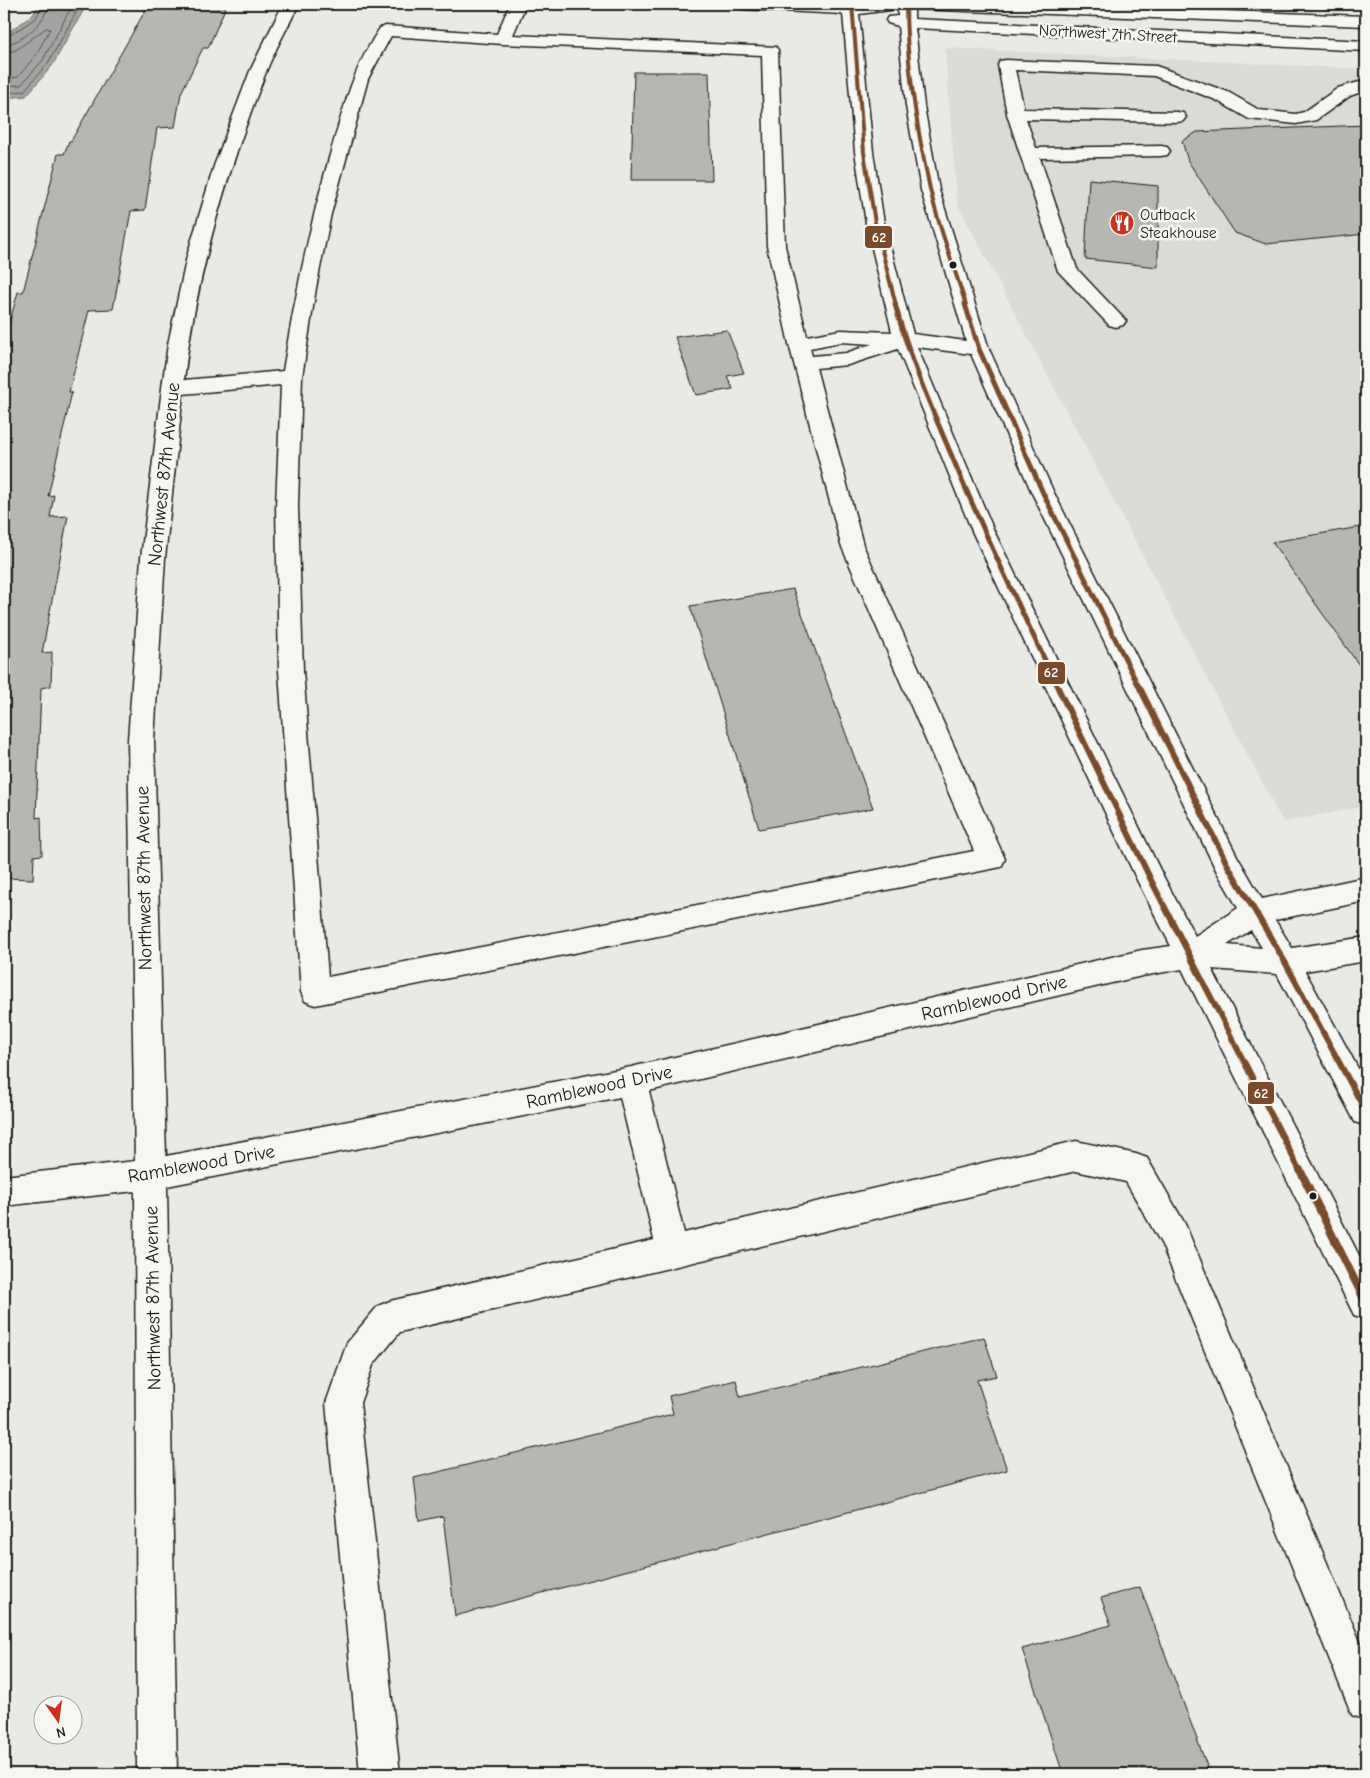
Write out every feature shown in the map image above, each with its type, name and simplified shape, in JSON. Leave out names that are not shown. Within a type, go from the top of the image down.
[{"type":"street","name":"Northwest 87th Avenue","points":[[157,1774],[151,1174],[141,740],[153,558],[178,344],[197,256],[223,166],[258,71],[291,4]]},
{"type":"street","points":[[503,38],[518,4]]},
{"type":"street","name":"Northwest 7th Street","points":[[742,4],[852,7],[905,4],[1366,22]]},
{"type":"street","points":[[905,4],[915,106],[930,190],[979,349],[1043,493],[1227,864],[1285,962],[1366,1112]]},
{"type":"street","points":[[852,7],[864,152],[875,223],[904,339],[921,384],[983,531],[1151,880],[1239,1049],[1366,1303]]},
{"type":"street","name":"Northwest 7th Street","points":[[852,7],[906,23],[1366,46]]},
{"type":"street","points":[[386,31],[503,38],[770,50],[776,246],[852,545],[991,859],[315,992],[291,671],[287,506],[292,377],[306,288],[322,214],[360,79],[386,31]]},
{"type":"street","points":[[1116,321],[1068,271],[1016,114],[1006,65],[1156,72],[1222,96],[1255,115],[1296,119],[1310,116],[1344,92],[1366,85]]},
{"type":"street","points":[[1016,114],[1177,117]]},
{"type":"street","points":[[1030,154],[1161,151]]},
{"type":"street","points":[[802,354],[848,358],[877,350],[904,339],[979,349]]},
{"type":"street","points":[[172,388],[292,377]]},
{"type":"street","name":"Ramblewood Drive","points":[[1189,955],[1255,912],[1366,888]]},
{"type":"street","name":"Ramblewood Drive","points":[[4,1191],[151,1174],[631,1081],[1142,963],[1189,955],[1285,962],[1366,949]]},
{"type":"street","points":[[631,1081],[673,1252]]},
{"type":"street","points":[[380,1774],[342,1403],[359,1355],[390,1318],[1076,1156],[1136,1169],[1174,1236],[1366,1701]]},
{"type":"shaded area","points":[[945,48],[1366,69],[1366,806],[1283,822],[957,203]]},
{"type":"water","points":[[39,4],[87,4],[52,66],[26,96],[4,98],[4,35],[33,15]]},
{"type":"building","points":[[149,4],[227,4],[208,48],[203,48],[181,93],[175,127],[157,128],[145,210],[131,211],[113,309],[89,310],[69,392],[72,392],[48,496],[54,495],[50,517],[68,516],[42,653],[52,652],[51,686],[41,688],[36,818],[41,817],[42,855],[34,856],[33,879],[4,878],[4,341],[18,292],[23,292],[58,154],[64,154],[69,141],[71,141]]},
{"type":"building","points":[[634,72],[709,72],[712,180],[631,180]]},
{"type":"building","points":[[1366,125],[1366,234],[1266,244],[1235,233],[1188,161],[1182,141],[1197,132]]},
{"type":"building","name":"Outback Steakhouse","points":[[1089,179],[1158,186],[1158,267],[1085,259]]},
{"type":"building","points":[[727,330],[744,373],[727,376],[733,389],[696,395],[675,337]]},
{"type":"building","points":[[1366,526],[1366,675],[1272,542]]},
{"type":"building","points":[[793,589],[873,808],[759,829],[690,606]]},
{"type":"building","points":[[984,1337],[997,1376],[977,1380],[1007,1470],[455,1616],[443,1516],[419,1521],[414,1478],[673,1414],[669,1396],[736,1380],[740,1397]]},
{"type":"building","points":[[1140,1587],[1210,1774],[1063,1774],[1022,1649],[1111,1625],[1101,1598]]},
{"type":"transit line","name":"62","points":[[852,4],[864,152],[875,223],[904,339],[921,384],[983,531],[1151,880],[1239,1049],[1366,1303]]},
{"type":"transit line","name":"62","points":[[906,4],[906,23],[915,106],[930,190],[979,349],[1043,493],[1227,864],[1285,962],[1366,1112]]},
{"type":"place","name":"Outback Steakhouse","points":[[1122,223]]}]
